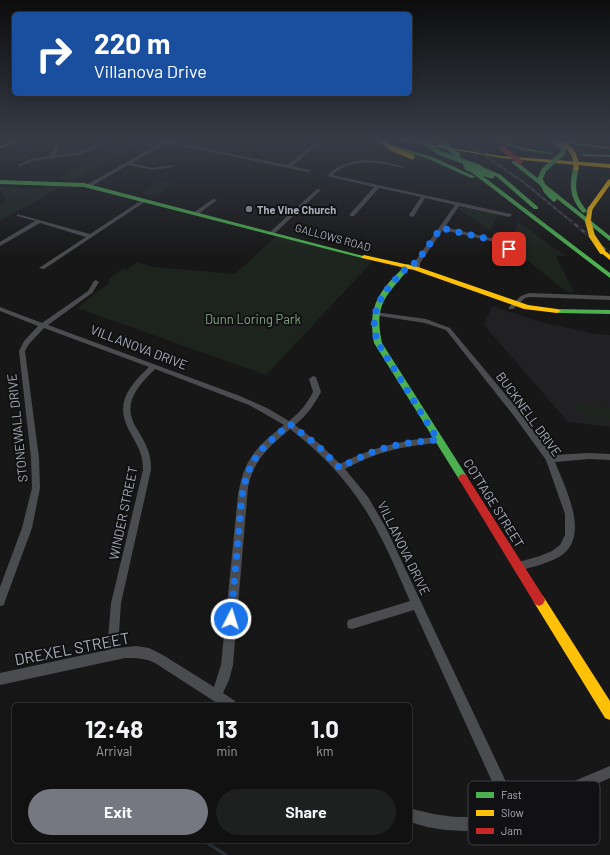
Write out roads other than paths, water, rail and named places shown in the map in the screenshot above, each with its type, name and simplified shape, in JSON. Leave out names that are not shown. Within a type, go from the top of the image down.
[{"type":"main road","points":[[462,179],[544,227]]},
{"type":"main road","points":[[474,179],[516,203]]},
{"type":"main road","points":[[485,179],[544,227],[610,276]]},
{"type":"main road","points":[[487,179],[610,270]]},
{"type":"main road","points":[[497,179],[516,190]]},
{"type":"main road","points":[[502,179],[549,220],[559,231]]},
{"type":"main road","points":[[537,179],[610,239]]},
{"type":"main road","points":[[539,179],[542,188],[554,199],[610,243]]},
{"type":"main road","points":[[540,179],[597,222]]},
{"type":"main road","points":[[573,179],[571,188],[573,196],[582,209],[610,233]]},
{"type":"main road","points":[[610,181],[590,209],[587,217],[588,231],[602,251],[610,258]]},
{"type":"main road","name":"GALLOWS ROAD","points":[[0,182],[69,183],[88,186],[410,268],[513,306],[557,317],[610,319]]},
{"type":"main road","name":"COTTAGE STREET","points":[[410,268],[383,293],[379,302],[375,314],[374,328],[378,343],[610,713]]},
{"type":"main road","name":"GALLOWS ROAD","points":[[513,306],[560,311],[610,312]]},
{"type":"street","points":[[88,186],[102,179]]},
{"type":"street","points":[[343,179],[509,215]]},
{"type":"street","points":[[352,215],[378,186]]},
{"type":"street","points":[[272,233],[319,190]]},
{"type":"street","points":[[412,215],[424,196]]},
{"type":"street","points":[[195,214],[215,200]]},
{"type":"street","points":[[42,268],[144,201]]},
{"type":"street","name":"COTTAGE STREET","points":[[410,268],[458,204]]},
{"type":"street","points":[[19,215],[90,236]]},
{"type":"street","points":[[0,244],[39,221]]},
{"type":"street","points":[[441,228],[497,241],[509,249],[512,256]]},
{"type":"street","name":"STONEWALL DRIVE","points":[[0,600],[27,528],[36,488],[35,458],[22,351],[28,338],[90,292],[96,282]]},
{"type":"street","points":[[513,306],[523,297],[529,295],[610,298]]},
{"type":"street","name":"VILLANOVA DRIVE","points":[[0,309],[240,399],[290,424],[317,445],[340,468],[373,513],[499,781]]},
{"type":"street","name":"BUCKNELL DRIVE","points":[[375,314],[446,323],[451,332],[550,459],[570,514],[570,535],[563,548],[555,554],[541,560],[518,566]]},
{"type":"street","name":"WINDER STREET","points":[[112,655],[116,603],[147,470],[145,449],[130,425],[127,416],[127,402],[137,384],[154,366]]},
{"type":"street","points":[[216,695],[223,680],[227,665],[242,495],[245,478],[251,463],[262,448],[307,409],[315,396],[317,387],[313,379]]},
{"type":"street","points":[[340,468],[371,451],[392,445],[438,440]]},
{"type":"street","points":[[550,459],[589,456],[610,457]]},
{"type":"street","points":[[352,624],[417,604]]},
{"type":"street","name":"DREXEL STREET","points":[[0,679],[112,655],[136,652],[149,654],[228,703]]},
{"type":"street","points":[[589,781],[610,772]]},
{"type":"street","points":[[412,816],[428,820],[468,824]]},
{"type":"waterway","points":[[207,843],[226,855]]},
{"type":"railway","points":[[519,179],[572,222]]},
{"type":"railway","points":[[571,221],[610,253]]},
{"type":"place","name":"The Vine Church","points":[[249,209]]},
{"type":"park label","name":"Dunn Loring Park","points":[[253,319]]}]
